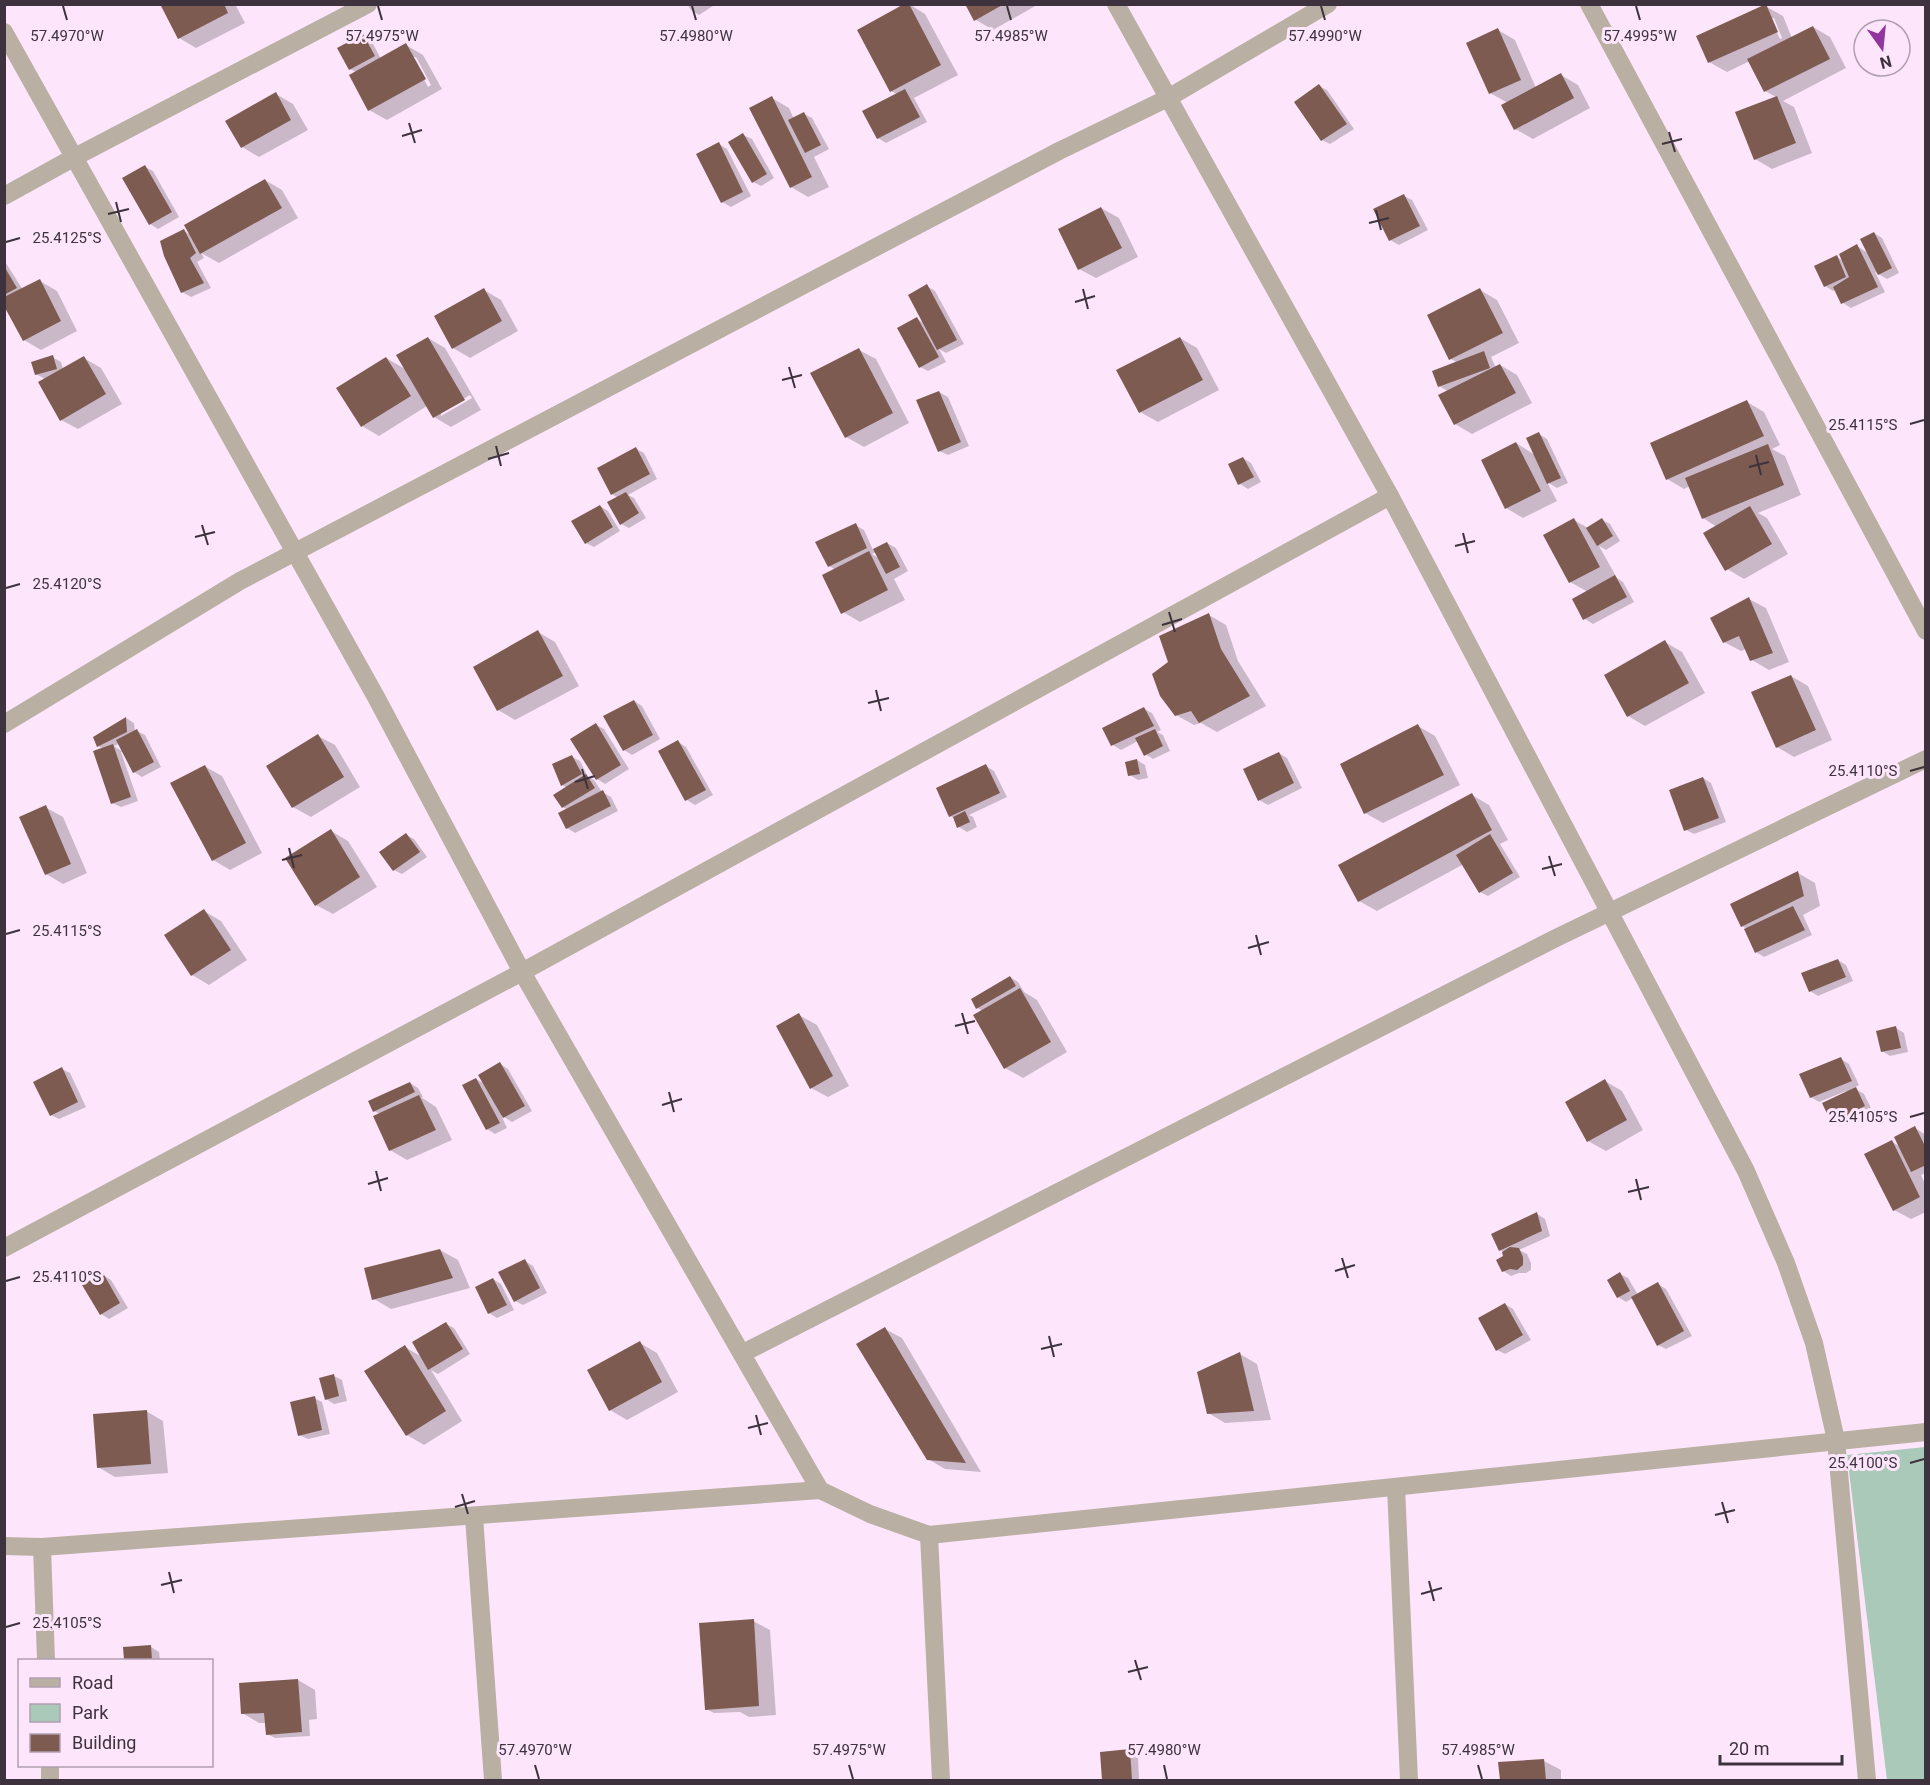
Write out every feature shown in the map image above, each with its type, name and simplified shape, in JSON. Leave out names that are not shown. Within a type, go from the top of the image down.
[{"type":"street","points":[[4,196],[368,4]]},
{"type":"street","points":[[1116,4],[1390,496],[1746,1171],[1786,1263],[1814,1343],[1836,1440],[1867,1780]]},
{"type":"street","points":[[4,724],[240,581],[1059,152],[1168,98],[1328,4]]},
{"type":"street","points":[[1589,4],[1926,631]]},
{"type":"street","points":[[4,32],[376,697],[522,972],[820,1490]]},
{"type":"street","points":[[4,1248],[522,972],[1390,496]]},
{"type":"street","points":[[743,1353],[1609,912],[1926,759]]},
{"type":"street","points":[[4,1546],[42,1547],[820,1490],[870,1514],[929,1535],[1926,1432]]},
{"type":"street","points":[[1396,1487],[1409,1780]]},
{"type":"street","points":[[474,1517],[493,1780]]},
{"type":"street","points":[[929,1535],[941,1780]]},
{"type":"street","points":[[42,1547],[46,1659]]},
{"type":"green space","points":[[1925,1447],[1925,1780],[1887,1780],[1847,1455]]},
{"type":"building","points":[[160,4],[224,4],[228,13],[178,39]]},
{"type":"building","points":[[904,4],[909,4],[941,65],[890,92],[857,30]]},
{"type":"building","points":[[965,4],[1004,4],[974,21]]},
{"type":"building","points":[[1766,4],[1778,32],[1708,63],[1696,36]]},
{"type":"building","points":[[1813,26],[1830,59],[1764,92],[1747,59]]},
{"type":"building","points":[[1498,28],[1521,80],[1489,94],[1466,43]]},
{"type":"building","points":[[363,34],[375,56],[349,70],[337,48]]},
{"type":"building","points":[[406,43],[426,79],[368,111],[349,75]]},
{"type":"building","points":[[1561,73],[1574,98],[1514,130],[1501,105]]},
{"type":"building","points":[[1319,84],[1347,124],[1321,141],[1294,102]]},
{"type":"building","points":[[905,89],[920,117],[877,139],[862,111]]},
{"type":"building","points":[[276,92],[291,120],[241,148],[225,121]]},
{"type":"building","points":[[772,96],[812,177],[790,188],[749,108]]},
{"type":"building","points":[[1777,96],[1796,143],[1754,160],[1735,112]]},
{"type":"building","points":[[804,112],[821,145],[805,153],[788,120]]},
{"type":"building","points":[[743,133],[767,174],[752,183],[728,142]]},
{"type":"building","points":[[719,142],[743,192],[721,203],[696,154]]},
{"type":"building","points":[[145,165],[172,212],[149,225],[122,178]]},
{"type":"building","points":[[265,179],[282,208],[200,254],[184,225]]},
{"type":"building","points":[[1404,194],[1420,226],[1389,241],[1373,209]]},
{"type":"building","points":[[1101,207],[1122,248],[1078,270],[1058,229]]},
{"type":"building","points":[[184,229],[196,253],[190,258],[204,283],[181,293],[164,256],[160,241]]},
{"type":"building","points":[[1874,232],[1892,268],[1878,275],[1860,239]]},
{"type":"building","points":[[1857,244],[1878,287],[1841,304],[1833,287],[1849,277],[1839,254]]},
{"type":"building","points":[[1837,255],[1846,277],[1824,287],[1814,266]]},
{"type":"building","points":[[4,266],[17,288],[4,295]]},
{"type":"building","points":[[40,279],[61,321],[23,341],[4,306],[4,297]]},
{"type":"building","points":[[927,284],[957,340],[937,350],[908,295]]},
{"type":"building","points":[[484,288],[502,321],[452,349],[434,316]]},
{"type":"building","points":[[1480,288],[1503,333],[1449,360],[1427,315]]},
{"type":"building","points":[[917,317],[939,357],[919,368],[897,328]]},
{"type":"building","points":[[428,337],[465,400],[433,418],[396,355]]},
{"type":"building","points":[[1180,337],[1203,380],[1139,413],[1116,370]]},
{"type":"building","points":[[859,348],[893,413],[845,438],[810,373]]},
{"type":"building","points":[[1484,351],[1490,368],[1438,387],[1432,371]]},
{"type":"building","points":[[53,355],[57,369],[35,375],[31,362]]},
{"type":"building","points":[[84,356],[106,394],[60,421],[38,382]]},
{"type":"building","points":[[386,357],[411,396],[361,427],[336,388]]},
{"type":"building","points":[[1500,364],[1516,393],[1454,425],[1438,395]]},
{"type":"building","points":[[939,391],[961,442],[938,452],[916,400]]},
{"type":"building","points":[[1747,400],[1764,436],[1666,480],[1650,443]]},
{"type":"building","points":[[1539,432],[1561,478],[1547,484],[1526,438]]},
{"type":"building","points":[[1516,442],[1541,491],[1505,509],[1481,460]]},
{"type":"building","points":[[1768,444],[1784,485],[1702,519],[1685,478]]},
{"type":"building","points":[[636,447],[650,474],[611,495],[597,468]]},
{"type":"building","points":[[1243,457],[1254,477],[1238,485],[1228,464]]},
{"type":"building","points":[[626,492],[639,513],[620,525],[607,502]]},
{"type":"building","points":[[600,505],[613,527],[585,544],[571,521]]},
{"type":"building","points":[[1750,506],[1772,544],[1725,571],[1703,533]]},
{"type":"building","points":[[1574,518],[1600,567],[1569,583],[1543,535]]},
{"type":"building","points":[[1602,518],[1613,536],[1597,546],[1586,528]]},
{"type":"building","points":[[856,523],[867,548],[828,567],[815,542]]},
{"type":"building","points":[[887,542],[900,567],[886,574],[873,549]]},
{"type":"building","points":[[869,551],[888,590],[841,614],[822,575]]},
{"type":"building","points":[[1615,575],[1627,597],[1583,620],[1572,599]]},
{"type":"building","points":[[1749,597],[1773,653],[1750,661],[1739,636],[1723,643],[1710,618]]},
{"type":"building","points":[[1209,613],[1221,649],[1250,696],[1199,723],[1191,711],[1175,716],[1160,696],[1152,674],[1168,662],[1159,636]]},
{"type":"building","points":[[538,630],[563,676],[497,711],[473,667]]},
{"type":"building","points":[[1665,640],[1689,683],[1627,717],[1604,675]]},
{"type":"building","points":[[1791,675],[1816,730],[1776,748],[1751,692]]},
{"type":"building","points":[[634,700],[653,735],[623,751],[603,716]]},
{"type":"building","points":[[1144,707],[1154,726],[1111,746],[1102,728]]},
{"type":"building","points":[[126,717],[127,732],[97,747],[93,737]]},
{"type":"building","points":[[596,723],[621,765],[596,780],[570,739]]},
{"type":"building","points":[[1418,724],[1444,775],[1364,814],[1340,764]]},
{"type":"building","points":[[137,729],[154,762],[133,773],[116,740]]},
{"type":"building","points":[[1155,729],[1163,746],[1144,756],[1135,738]]},
{"type":"building","points":[[318,734],[344,777],[292,808],[266,766]]},
{"type":"building","points":[[678,740],[706,790],[685,801],[658,751]]},
{"type":"building","points":[[113,744],[131,797],[111,804],[93,751]]},
{"type":"building","points":[[1279,752],[1294,783],[1258,801],[1243,769]]},
{"type":"building","points":[[572,755],[582,774],[561,786],[552,764]]},
{"type":"building","points":[[1137,759],[1140,774],[1128,776],[1125,762]]},
{"type":"building","points":[[986,764],[1000,793],[949,817],[936,788]]},
{"type":"building","points":[[205,765],[246,843],[212,861],[170,783]]},
{"type":"building","points":[[586,774],[595,788],[562,808],[553,795]]},
{"type":"building","points":[[1703,777],[1719,818],[1684,831],[1669,790]]},
{"type":"building","points":[[603,790],[611,806],[566,829],[558,813]]},
{"type":"building","points":[[1472,793],[1492,830],[1358,902],[1338,865]]},
{"type":"building","points":[[46,805],[71,864],[45,875],[19,817]]},
{"type":"building","points":[[965,811],[970,822],[957,828],[953,817]]},
{"type":"building","points":[[331,829],[360,877],[315,906],[285,858]]},
{"type":"building","points":[[406,833],[420,852],[393,871],[379,852]]},
{"type":"building","points":[[1490,834],[1513,873],[1479,893],[1456,855]]},
{"type":"building","points":[[1798,871],[1804,896],[1741,927],[1730,904]]},
{"type":"building","points":[[1793,906],[1805,930],[1755,953],[1744,929]]},
{"type":"building","points":[[204,909],[231,950],[191,976],[164,935]]},
{"type":"building","points":[[1838,959],[1846,977],[1809,992],[1801,973]]},
{"type":"building","points":[[1010,976],[1016,986],[976,1009],[971,999]]},
{"type":"building","points":[[1020,988],[1051,1042],[1004,1069],[973,1015]]},
{"type":"building","points":[[799,1013],[833,1076],[810,1089],[776,1026]]},
{"type":"building","points":[[1896,1026],[1901,1048],[1881,1052],[1876,1031]]},
{"type":"building","points":[[1841,1057],[1852,1081],[1810,1098],[1799,1074]]},
{"type":"building","points":[[500,1062],[525,1106],[503,1118],[478,1075]]},
{"type":"building","points":[[62,1067],[78,1102],[50,1116],[33,1082]]},
{"type":"building","points":[[476,1078],[500,1123],[486,1130],[462,1085]]},
{"type":"building","points":[[1605,1079],[1627,1120],[1587,1142],[1565,1102]]},
{"type":"building","points":[[410,1082],[415,1092],[373,1112],[368,1101]]},
{"type":"building","points":[[1856,1087],[1865,1106],[1831,1122],[1822,1103]]},
{"type":"building","points":[[419,1095],[436,1130],[389,1151],[373,1116]]},
{"type":"building","points":[[1915,1126],[1926,1148],[1926,1165],[1911,1172],[1894,1137]]},
{"type":"building","points":[[1892,1140],[1920,1197],[1893,1211],[1864,1154]]},
{"type":"building","points":[[1537,1212],[1542,1231],[1499,1251],[1491,1234]]},
{"type":"building","points":[[1510,1247],[1519,1248],[1523,1257],[1523,1265],[1517,1270],[1510,1269],[1502,1272],[1496,1260],[1503,1256],[1502,1252]]},
{"type":"building","points":[[440,1249],[453,1278],[372,1300],[364,1268]]},
{"type":"building","points":[[525,1259],[540,1288],[514,1302],[498,1272]]},
{"type":"building","points":[[1620,1272],[1630,1291],[1617,1298],[1607,1280]]},
{"type":"building","points":[[103,1273],[120,1303],[100,1315],[82,1285]]},
{"type":"building","points":[[493,1278],[507,1305],[488,1314],[475,1287]]},
{"type":"building","points":[[1658,1282],[1684,1331],[1657,1346],[1631,1297]]},
{"type":"building","points":[[1505,1303],[1523,1335],[1496,1351],[1478,1318]]},
{"type":"building","points":[[446,1322],[463,1349],[428,1370],[412,1342]]},
{"type":"building","points":[[885,1327],[966,1463],[927,1460],[856,1344]]},
{"type":"building","points":[[640,1341],[662,1382],[609,1411],[587,1370]]},
{"type":"building","points":[[405,1345],[446,1411],[406,1436],[364,1371]]},
{"type":"building","points":[[1240,1352],[1254,1411],[1207,1414],[1197,1372]]},
{"type":"building","points":[[334,1374],[339,1396],[325,1400],[319,1378]]},
{"type":"building","points":[[315,1396],[322,1430],[298,1436],[290,1402]]},
{"type":"building","points":[[147,1410],[151,1464],[97,1468],[93,1414]]},
{"type":"building","points":[[754,1619],[759,1706],[705,1710],[699,1623]]},
{"type":"building","points":[[151,1645],[152,1659],[124,1659],[123,1647]]},
{"type":"building","points":[[298,1679],[302,1732],[266,1735],[264,1713],[241,1714],[239,1683]]},
{"type":"building","points":[[1130,1749],[1132,1780],[1102,1780],[1100,1752]]},
{"type":"building","points":[[1544,1759],[1546,1780],[1500,1780],[1498,1762]]}]
